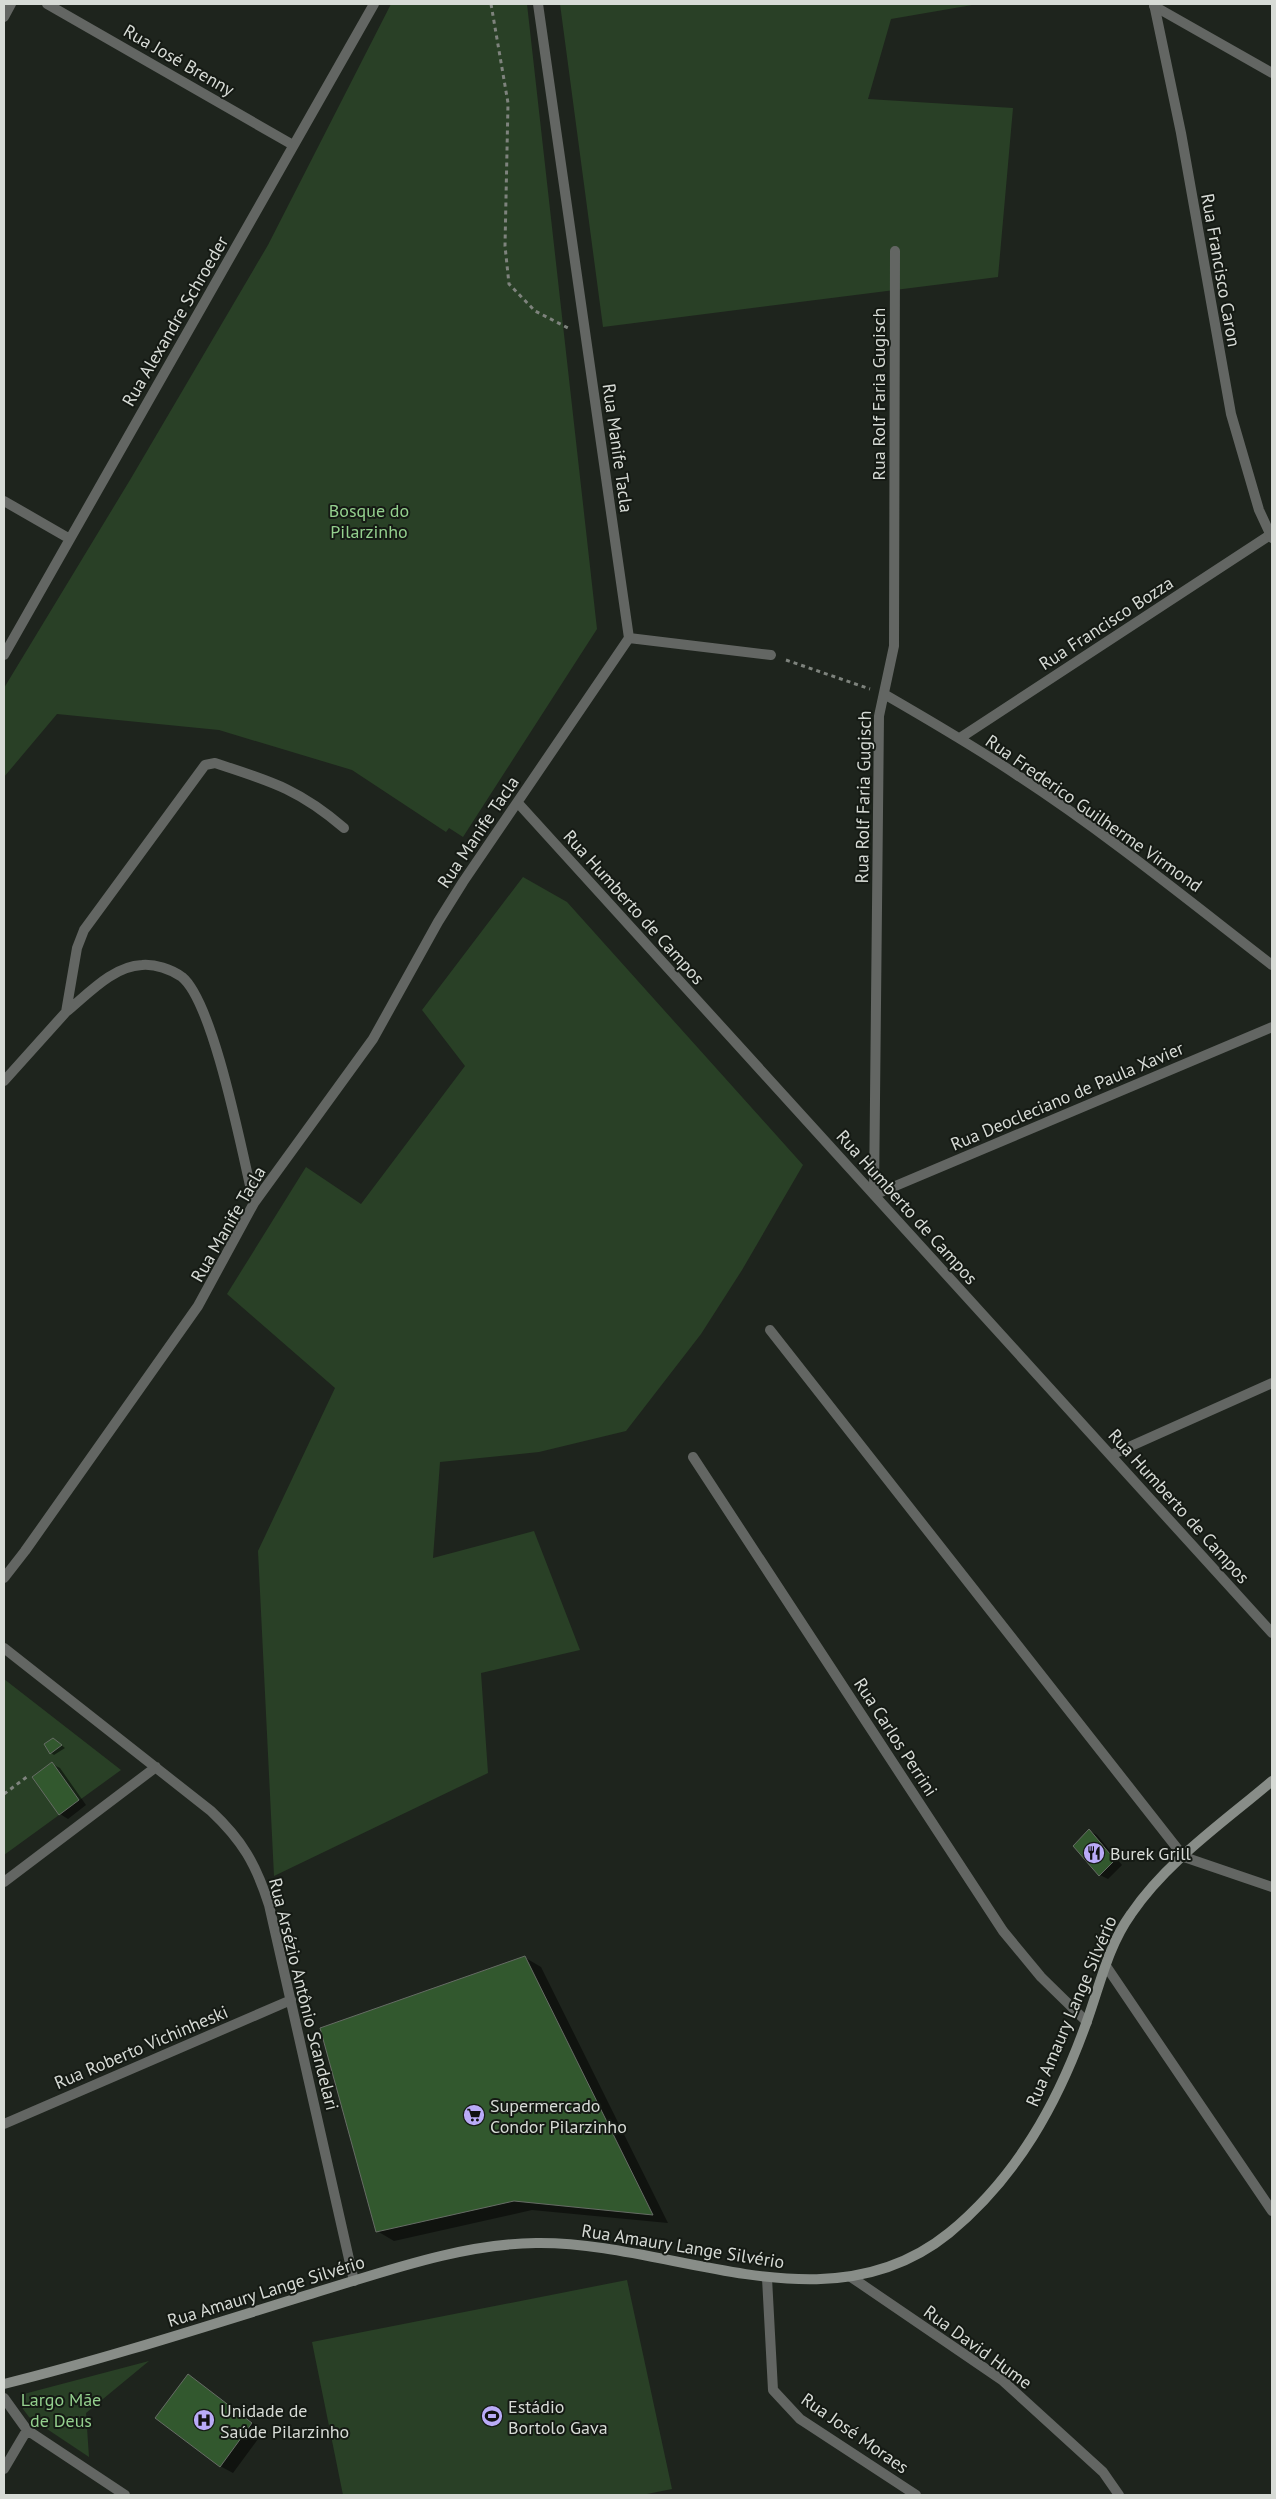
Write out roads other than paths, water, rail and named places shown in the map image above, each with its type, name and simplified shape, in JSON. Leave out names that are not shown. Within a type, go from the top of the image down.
[{"type":"main road","name":"Rua Amaury Lange Silvério","points":[[4,2384],[72,2367],[354,2281],[447,2255],[493,2245],[573,2244],[620,2250],[767,2278],[799,2281],[850,2277],[890,2266],[917,2254],[947,2234],[989,2196],[1012,2170],[1047,2113],[1087,2022],[1116,1938],[1130,1914],[1151,1888],[1184,1857],[1272,1781]]},
{"type":"street","points":[[4,17],[11,4]]},
{"type":"street","name":"Rua José Brenny","points":[[48,4],[293,145]]},
{"type":"street","name":"Rua Alexandre Schroeder","points":[[4,654],[374,4]]},
{"type":"street","name":"Rua Manife Tacla","points":[[4,1578],[198,1306],[254,1203],[373,1039],[438,922],[629,638],[538,4]]},
{"type":"street","points":[[1154,5],[1272,73]]},
{"type":"street","name":"Rua Francisco Caron","points":[[1154,5],[1181,133],[1229,404],[1243,460],[1259,510],[1271,537]]},
{"type":"street","name":"Rua Rolf Faria Gugisch","points":[[874,1195],[879,716],[894,646],[895,251]]},
{"type":"street","points":[[4,501],[70,539]]},
{"type":"street","name":"Rua Francisco Bozza","points":[[960,738],[1271,537]]},
{"type":"street","points":[[629,638],[771,655]]},
{"type":"street","name":"Rua Frederico Guilherme Virmond","points":[[884,694],[1017,774],[1113,842],[1272,965]]},
{"type":"street","points":[[66,1012],[76,948],[84,930],[205,765],[214,763],[274,782],[319,806],[344,828]]},
{"type":"street","name":"Rua Humberto de Campos","points":[[518,803],[1272,1632]]},
{"type":"street","points":[[4,1081],[66,1012],[105,980],[142,964],[165,968],[182,977],[196,998],[210,1027],[254,1203]]},
{"type":"street","name":"Rua Deocleciano de Paula Xavier","points":[[874,1195],[1272,1026]]},
{"type":"street","points":[[770,1330],[1184,1857],[1272,1887]]},
{"type":"street","points":[[1111,1455],[1272,1383]]},
{"type":"street","name":"Rua Carlos Perrini","points":[[693,1457],[1003,1931],[1041,1977],[1087,2022]]},
{"type":"street","name":"Rua Arsézio Antônio Scandelari","points":[[4,1648],[156,1767],[233,1832],[249,1854],[260,1877],[269,1905],[354,2281]]},
{"type":"street","points":[[4,1882],[156,1767]]},
{"type":"street","points":[[1106,1966],[1272,2210]]},
{"type":"street","name":"Rua Roberto Vichinheski","points":[[4,2124],[291,2000]]},
{"type":"street","name":"Rua David Hume","points":[[850,2277],[1002,2380],[1103,2472],[1119,2495]]},
{"type":"street","name":"Rua José Moraes","points":[[767,2278],[773,2390],[800,2419],[916,2495]]},
{"type":"street","points":[[4,2398],[27,2430],[125,2495]]},
{"type":"street","points":[[4,2469],[27,2430]]},
{"type":"place","name":"Burek Grill","points":[[1094,1853]]},
{"type":"place","name":"Supermercado Condor Pilarzinho","points":[[474,2115]]},
{"type":"place","name":"Estádio Bortolo Gava","points":[[492,2416]]},
{"type":"place","name":"Unidade de Saúde Pilarzinho","points":[[204,2420]]},
{"type":"park label","name":"Bosque do Pilarzinho","points":[[369,520]]},
{"type":"park label","name":"Largo Mãe de Deus","points":[[61,2409]]}]
